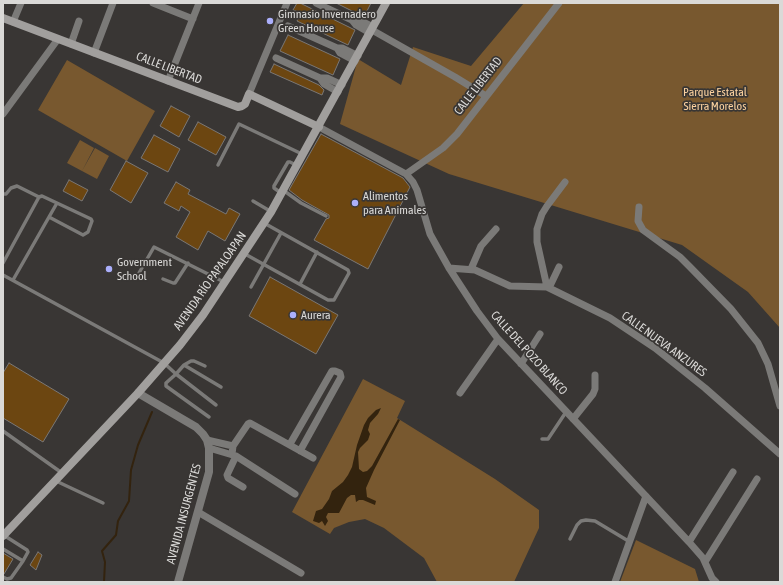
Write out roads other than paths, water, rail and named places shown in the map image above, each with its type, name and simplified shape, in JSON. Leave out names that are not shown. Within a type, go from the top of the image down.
[{"type":"main road","name":"AVENIDA RÍO PAPALOAPAN","points":[[3,536],[138,393],[190,332],[225,283],[271,212],[386,3]]},
{"type":"main road","name":"CALLE LIBERTAD","points":[[3,18],[238,107],[245,104],[249,94]]},
{"type":"main road","points":[[249,94],[319,127]]},
{"type":"street","points":[[13,22],[22,3]]},
{"type":"street","points":[[94,53],[113,3]]},
{"type":"street","points":[[153,3],[193,19]]},
{"type":"street","points":[[168,81],[199,3]]},
{"type":"street","points":[[249,94],[287,3]]},
{"type":"street","points":[[316,3],[352,20],[356,25],[372,30],[486,96]]},
{"type":"street","name":"CALLE LIBERTAD","points":[[406,174],[443,148],[457,134],[559,3]]},
{"type":"street","points":[[71,44],[80,20]]},
{"type":"street","points":[[288,26],[337,48],[340,52],[356,58]]},
{"type":"street","points":[[3,114],[58,39]]},
{"type":"street","points":[[276,58],[320,78],[324,84],[340,88]]},
{"type":"street","name":"CALLE DEL POZO BLANCO","points":[[319,127],[406,174],[413,182],[417,190],[430,234],[449,268],[472,304],[498,339],[689,542],[705,562],[712,578],[716,582]]},
{"type":"street","points":[[548,288],[537,242],[537,229],[546,206],[565,182]]},
{"type":"street","points":[[639,208],[638,222],[643,230],[680,257],[734,313],[758,343],[768,364],[780,406]]},
{"type":"street","points":[[471,269],[481,246],[496,229]]},
{"type":"street","points":[[548,288],[559,267]]},
{"type":"street","name":"CALLE NUEVA ANZURES","points":[[449,268],[471,269],[510,286],[539,286],[548,288],[599,312],[641,338],[705,388],[780,454]]},
{"type":"street","points":[[521,364],[540,334]]},
{"type":"street","points":[[460,393],[498,339]]},
{"type":"street","points":[[290,444],[332,372],[335,371],[340,373],[341,377],[300,450]]},
{"type":"street","points":[[573,419],[593,394],[595,388],[595,375]]},
{"type":"street","points":[[138,393],[196,427],[208,444],[224,453],[234,455],[296,494]]},
{"type":"street","points":[[243,487],[228,478],[227,475],[234,455],[233,446],[250,423],[313,458]]},
{"type":"street","points":[[208,444],[233,446]]},
{"type":"street","name":"AVENIDA INSURGENTES","points":[[178,582],[209,472],[210,459],[208,444]]},
{"type":"street","points":[[210,459],[224,453]]},
{"type":"street","points":[[689,542],[733,472]]},
{"type":"street","points":[[705,562],[757,479]]},
{"type":"street","points":[[615,582],[646,496]]},
{"type":"street","points":[[198,512],[301,573]]},
{"type":"lane","points":[[218,166],[239,124],[303,155]]},
{"type":"lane","points":[[3,194],[6,194],[11,188],[17,186],[39,197],[42,196],[92,220],[92,223],[88,232],[83,235],[49,217]]},
{"type":"lane","points":[[282,192],[326,216]]},
{"type":"lane","points":[[3,263],[39,197]]},
{"type":"lane","points":[[253,201],[271,212]]},
{"type":"lane","points":[[13,280],[57,203]]},
{"type":"lane","points":[[244,254],[330,301],[334,300],[349,273],[348,270],[264,223]]},
{"type":"lane","points":[[251,287],[281,233]]},
{"type":"lane","points":[[139,272],[154,247],[225,283]]},
{"type":"lane","points":[[300,284],[317,252]]},
{"type":"lane","points":[[163,279],[175,283],[188,263]]},
{"type":"lane","points":[[3,274],[164,363],[216,405]]},
{"type":"lane","points":[[206,366],[191,361],[166,383],[166,386],[209,418]]},
{"type":"lane","points":[[184,366],[221,387]]},
{"type":"lane","points":[[542,439],[548,439],[566,411]]},
{"type":"lane","points":[[3,431],[62,473]]},
{"type":"lane","points":[[55,481],[103,503]]},
{"type":"lane","points":[[570,539],[577,525],[581,521],[592,520],[630,542]]},
{"type":"lane","points":[[3,536],[28,552],[11,578],[7,579],[3,577]]},
{"type":"lane","points":[[3,549],[23,561]]},
{"type":"waterway","points":[[104,582],[105,562],[102,551],[116,535],[118,521],[129,501],[131,470],[138,445],[152,412]]},
{"type":"place","name":"Gimnasio Invernadero Green House","points":[[270,21]]},
{"type":"place","name":"Alimentos para Animales","points":[[355,203]]},
{"type":"place","name":"Government School","points":[[109,269]]},
{"type":"place","name":"Aurera","points":[[293,315]]},
{"type":"park label","name":"Parque Estatal Sierra Morelos","points":[[715,99]]}]
